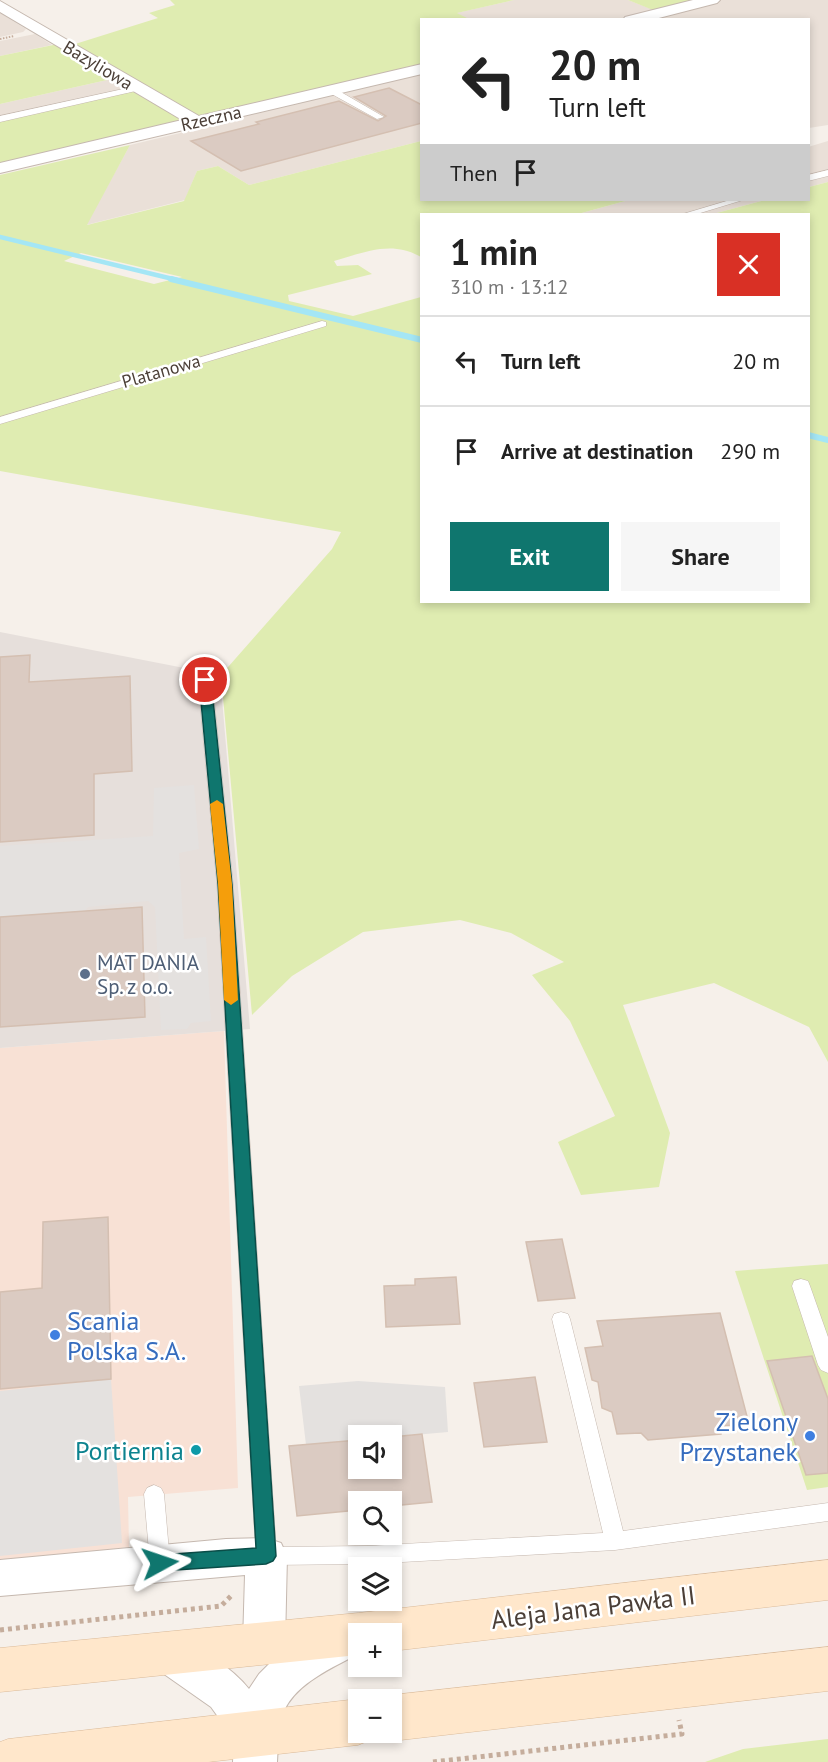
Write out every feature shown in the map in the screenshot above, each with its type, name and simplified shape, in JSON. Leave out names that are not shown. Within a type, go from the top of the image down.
[{"type":"main road","name":"Aleja Jana Pawła II","points":[[402,1629],[828,1580]]},
{"type":"main road","name":"Aleja Jana Pawła II","points":[[0,1670],[348,1635]]},
{"type":"main road","points":[[402,1717],[828,1669]]},
{"type":"main road","points":[[8,1762],[256,1748],[348,1725]]},
{"type":"street","points":[[638,18],[712,0]]},
{"type":"street","name":"Bazyliowa","points":[[0,6],[197,122]]},
{"type":"street","name":"Rzeczna","points":[[0,168],[420,69]]},
{"type":"street","points":[[0,1578],[250,1556],[264,1643]]},
{"type":"street","points":[[256,1748],[268,1697],[296,1667],[348,1639]]},
{"type":"street","points":[[169,1653],[226,1693],[256,1748]]},
{"type":"lane","points":[[0,119],[137,88]]},
{"type":"lane","points":[[331,90],[380,117]]},
{"type":"lane","points":[[810,177],[828,172]]},
{"type":"lane","points":[[692,213],[734,201]]},
{"type":"lane","name":"Platanowa","points":[[0,421],[322,324]]},
{"type":"lane","points":[[205,680],[225,884],[250,1556],[368,1555],[615,1541],[828,1512]]},
{"type":"lane","points":[[801,1286],[828,1365]]},
{"type":"lane","points":[[561,1319],[615,1541]]},
{"type":"lane","points":[[154,1494],[160,1563]]},
{"type":"path","points":[[0,1630],[221,1606],[234,1594],[250,1556]]},
{"type":"path","points":[[433,1762],[682,1734],[672,1687]]},
{"type":"shaded area","points":[[514,0],[628,0],[654,10],[696,0],[828,0],[828,125],[810,128],[810,18],[465,18],[456,13]]},
{"type":"shaded area","points":[[0,13],[26,29],[23,32],[0,37]]},
{"type":"shaded area","points":[[35,34],[52,45],[0,56],[0,41]]},
{"type":"shaded area","points":[[420,65],[420,141],[249,185],[218,166],[197,171],[185,200],[86,225],[130,145],[197,129],[185,121]]},
{"type":"shaded area","points":[[116,78],[131,87],[0,117],[0,104]]},
{"type":"shaded area","points":[[828,141],[828,182],[810,187],[810,146]]},
{"type":"shaded area","points":[[625,201],[761,201],[717,213],[582,213]]},
{"type":"shaded area","name":"MAT DANIA Sp. z o.o.","points":[[0,632],[220,675],[250,1029],[0,1048]]},
{"type":"shaded area","points":[[194,785],[199,849],[179,853],[184,939],[206,937],[211,1021],[191,1023],[187,1029],[161,1030],[155,907],[148,901],[88,907],[84,912],[0,917],[0,846],[153,836],[154,788]]},
{"type":"shaded area","points":[[224,1031],[238,1488],[128,1497],[129,1547],[0,1562],[0,1048]]},
{"type":"shaded area","points":[[111,1379],[122,1543],[0,1556],[0,1391]]},
{"type":"shaded area","points":[[358,1381],[445,1387],[448,1432],[402,1436],[402,1425],[348,1425],[348,1441],[306,1445],[299,1386]]},
{"type":"green space","points":[[170,0],[514,0],[457,13],[467,18],[420,18],[420,65],[196,118],[72,45],[158,18],[149,13],[175,5]]},
{"type":"green space","points":[[628,0],[696,0],[653,10]]},
{"type":"green space","points":[[58,44],[116,78],[0,104],[0,56]]},
{"type":"green space","points":[[132,91],[185,121],[0,164],[0,121]]},
{"type":"green space","points":[[420,141],[420,201],[625,201],[582,213],[420,213],[420,257],[400,249],[389,248],[357,254],[334,261],[337,266],[358,265],[372,274],[288,295],[289,301],[353,316],[420,297],[420,603],[810,603],[810,213],[717,213],[761,201],[810,201],[810,187],[828,182],[828,1062],[809,1027],[714,983],[623,1005],[670,1133],[659,1187],[581,1195],[558,1142],[615,1116],[570,1021],[532,975],[564,962],[511,933],[460,920],[363,932],[292,976],[252,1015],[221,675],[332,549],[341,532],[0,471],[0,175],[130,145],[87,225],[184,201],[197,171],[218,166],[249,185]],"holes":[[[81,253],[182,277],[154,284],[64,261]]]},
{"type":"green space","points":[[828,1264],[828,1487],[807,1490],[735,1271]]},
{"type":"green space","points":[[828,1739],[828,1762],[705,1762],[743,1749]]},
{"type":"building","points":[[389,88],[420,104],[420,124],[241,171],[191,141],[339,101],[378,121],[386,116],[354,97]]},
{"type":"building","points":[[30,655],[29,682],[130,676],[132,771],[94,774],[94,835],[0,842],[0,657]]},
{"type":"building","points":[[142,907],[145,1017],[0,1027],[0,917]]},
{"type":"building","name":"Scania Polska S.A.","points":[[108,1217],[111,1379],[0,1389],[0,1292],[42,1288],[43,1222]]},
{"type":"building","points":[[562,1239],[575,1298],[538,1301],[526,1242]]},
{"type":"building","points":[[456,1277],[460,1324],[386,1327],[384,1286],[415,1285],[415,1279]]},
{"type":"building","points":[[720,1313],[749,1424],[721,1426],[721,1434],[648,1440],[641,1433],[617,1434],[612,1412],[602,1408],[598,1382],[592,1380],[585,1348],[603,1346],[597,1321]]},
{"type":"building","name":"Zielony Przystanek","points":[[812,1356],[828,1399],[828,1473],[806,1475],[767,1361]]},
{"type":"building","points":[[535,1377],[547,1442],[484,1447],[474,1383]]},
{"type":"building","points":[[422,1434],[432,1502],[402,1505],[402,1491],[348,1491],[348,1511],[297,1516],[289,1446],[348,1441],[348,1479],[402,1479],[402,1436]]},
{"type":"waterway","points":[[0,237],[177,280]]},
{"type":"waterway","points":[[171,279],[420,340]]},
{"type":"waterway","points":[[810,436],[828,440]]},
{"type":"slow traffic","points":[[217,804],[225,884],[231,1000]]},
{"type":"place","name":"MAT DANIA Sp. z o.o.","points":[[85,974]]},
{"type":"place","name":"Scania Polska S.A.","points":[[55,1335]]},
{"type":"place","name":"Zielony Przystanek","points":[[810,1436]]},
{"type":"place","name":"Portiernia","points":[[196,1450]]},
{"type":"route","points":[[160,1563],[266,1556],[225,884],[205,680]]}]
